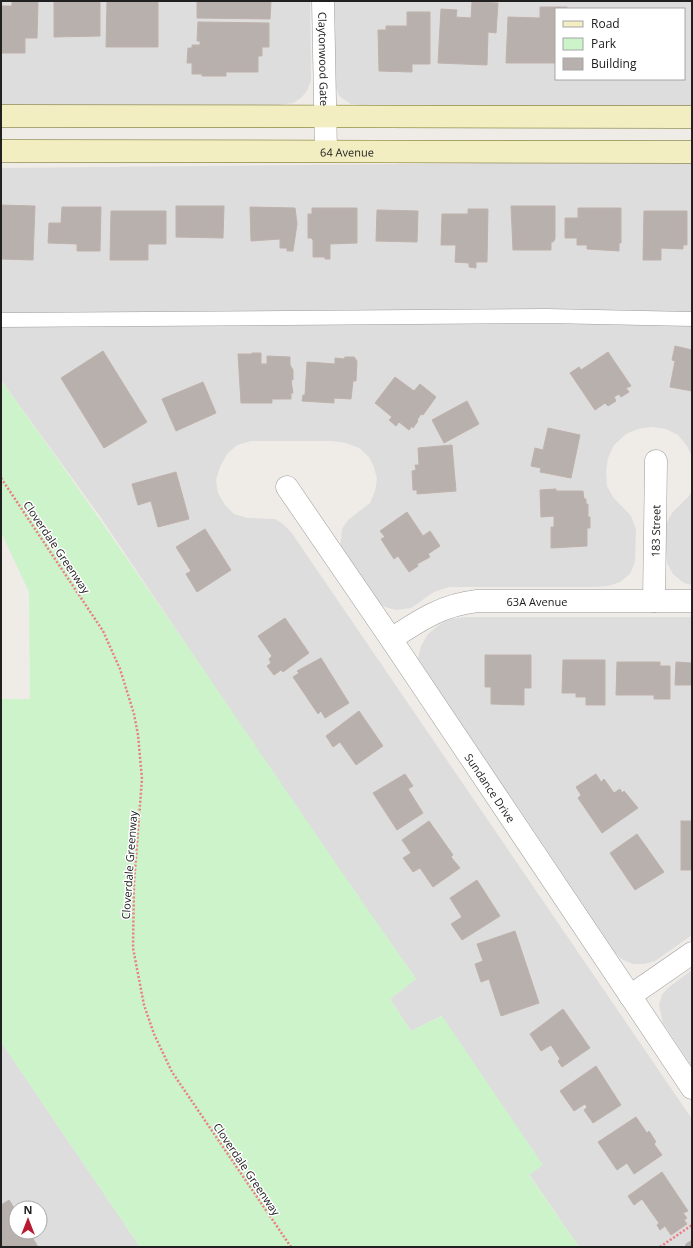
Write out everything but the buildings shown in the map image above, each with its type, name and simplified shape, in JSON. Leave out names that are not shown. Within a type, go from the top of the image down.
[{"type":"main road","points":[[1,116],[692,117]]},
{"type":"main road","name":"64 Avenue","points":[[1,151],[692,152]]},
{"type":"street","name":"Claytonwood Gate","points":[[323,1],[326,151]]},
{"type":"street","name":"183 Street","points":[[654,601],[656,461]]},
{"type":"street","name":"Sundance Drive","points":[[287,487],[391,639],[692,1088]]},
{"type":"street","name":"63A Avenue","points":[[391,639],[444,608],[460,603],[477,601],[692,601]]},
{"type":"street","points":[[630,996],[692,953]]},
{"type":"lane","points":[[1,320],[547,316],[692,318]]},
{"type":"path","name":"Cloverdale Greenway","points":[[1,478],[103,631],[120,669],[134,714],[139,741],[142,779],[134,883],[133,948],[144,1005],[154,1034],[172,1072],[291,1247]]},
{"type":"path","points":[[660,1247],[692,1225]]},
{"type":"shaded area","points":[[1,1],[310,1],[311,80],[307,91],[301,98],[293,103],[197,115],[1,112]]},
{"type":"shaded area","points":[[334,1],[692,1],[692,116],[484,117],[351,104],[339,96],[334,81]]},
{"type":"shaded area","points":[[692,161],[692,456],[687,446],[678,435],[666,429],[651,427],[638,429],[626,434],[614,445],[608,458],[606,471],[607,486],[613,497],[631,516],[636,529],[635,562],[630,574],[620,582],[608,586],[595,587],[449,587],[434,592],[411,608],[396,610],[385,607],[375,601],[340,550],[342,529],[348,520],[370,503],[375,491],[377,479],[374,467],[369,457],[359,448],[346,443],[331,441],[251,441],[237,445],[227,454],[220,467],[216,480],[218,493],[225,505],[234,514],[247,518],[275,519],[291,532],[692,1119],[692,1247],[579,1247],[529,1174],[542,1165],[441,1016],[411,1031],[390,999],[416,979],[303,818],[99,515],[1,380],[1,168]]},
{"type":"shaded area","points":[[692,491],[692,585],[684,583],[673,574],[667,563],[666,524],[672,513]]},
{"type":"shaded area","points":[[465,617],[692,617],[692,935],[655,961],[644,964],[633,964],[623,960],[614,952],[423,670],[418,659],[421,646],[428,634],[439,625],[451,619]]},
{"type":"shaded area","points":[[692,970],[692,1066],[663,1023],[659,1005],[662,995],[668,988]]},
{"type":"shaded area","points":[[1,1042],[140,1247],[1,1247]]},
{"type":"green space","points":[[1,380],[158,604],[416,979],[390,999],[411,1031],[442,1016],[543,1165],[529,1175],[579,1247],[140,1247],[1,1042],[1,699],[30,699],[29,592],[1,532]]}]
